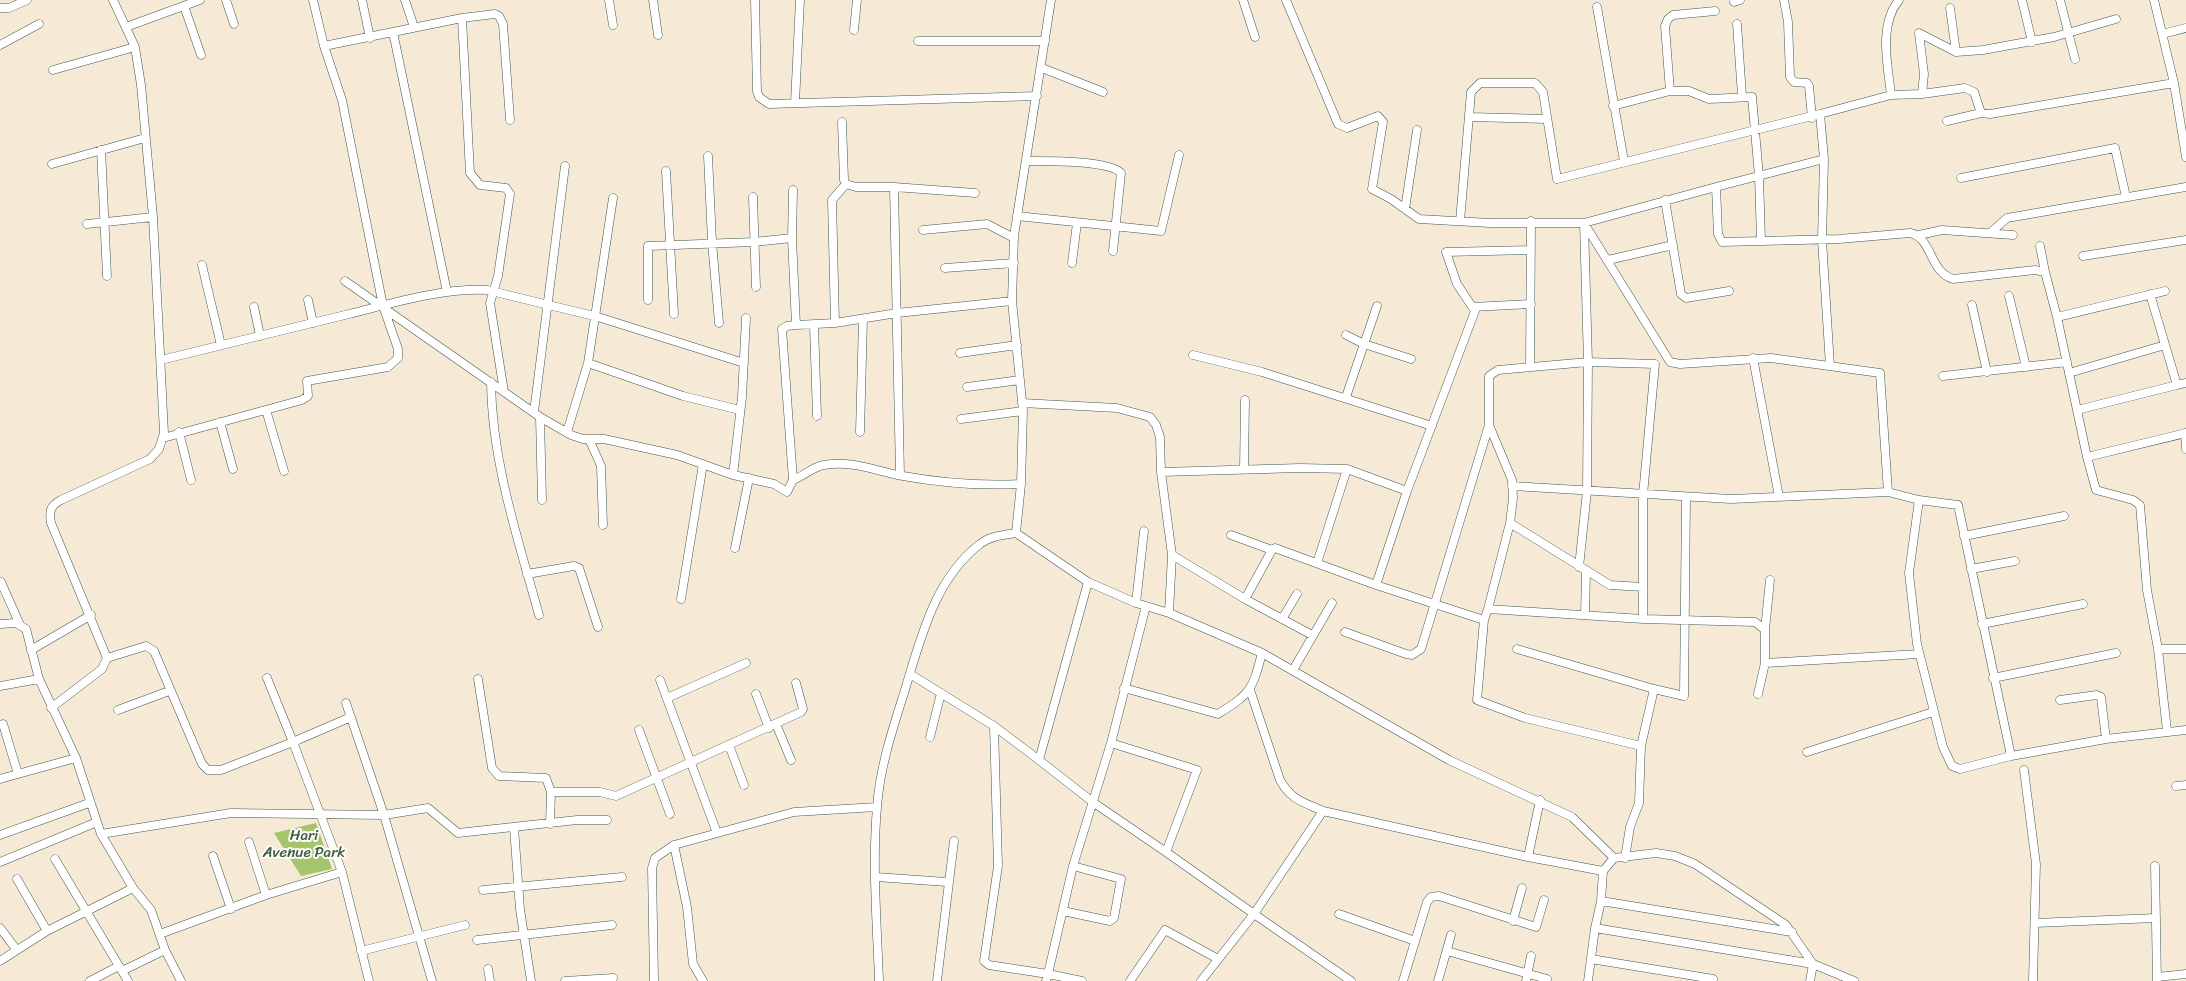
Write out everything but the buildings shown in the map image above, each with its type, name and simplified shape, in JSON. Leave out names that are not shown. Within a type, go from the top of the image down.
[{"type":"street","points":[[0,8],[7,4],[27,0]]},
{"type":"street","points":[[51,708],[102,669],[107,658],[91,615],[51,523],[50,512],[53,505],[61,500],[150,459],[159,450],[163,438],[161,360],[153,217],[135,47],[114,0]]},
{"type":"street","points":[[126,27],[200,0]]},
{"type":"street","points":[[226,0],[234,24]]},
{"type":"street","points":[[163,438],[179,432],[266,410],[308,396],[307,381],[388,367],[395,364],[398,358],[398,349],[383,306],[342,100],[324,46],[313,0]]},
{"type":"street","points":[[362,0],[370,38]]},
{"type":"street","points":[[405,0],[414,27]]},
{"type":"street","points":[[609,0],[613,25]]},
{"type":"street","points":[[653,0],[658,35]]},
{"type":"street","points":[[755,0],[757,91],[759,97],[769,104],[1037,96]]},
{"type":"street","points":[[795,103],[800,0]]},
{"type":"street","points":[[854,30],[857,0]]},
{"type":"street","points":[[1016,533],[1021,484],[1022,407],[1012,301],[1014,238],[1042,68],[1050,0]]},
{"type":"street","points":[[1243,0],[1255,37]]},
{"type":"street","points":[[1286,0],[1338,124],[1347,128],[1374,117],[1381,118],[1384,126],[1372,189],[1419,219],[1584,223],[1665,200],[1824,160]]},
{"type":"street","points":[[1784,0],[1788,22],[1790,77],[1794,82],[1807,83],[1809,86],[1812,118]]},
{"type":"street","points":[[1891,95],[1886,38],[1892,12],[1899,0]]},
{"type":"street","points":[[2022,0],[2032,42]]},
{"type":"street","points":[[2060,0],[2075,59]]},
{"type":"street","points":[[2154,0],[2174,83],[2186,156]]},
{"type":"street","points":[[184,6],[201,55]]},
{"type":"street","points":[[1597,7],[1624,162]]},
{"type":"street","points":[[1950,8],[1956,52]]},
{"type":"street","points":[[1670,91],[1665,26],[1668,18],[1673,15],[1715,11]]},
{"type":"street","points":[[324,46],[462,18],[495,14],[501,20],[510,120]]},
{"type":"street","points":[[462,18],[470,173],[480,185],[506,188],[510,194],[498,276],[492,292],[490,309],[504,392]]},
{"type":"street","points":[[1922,94],[1924,74],[1919,33],[1956,52],[1998,49],[2032,42],[2116,19]]},
{"type":"street","points":[[0,45],[39,24]]},
{"type":"street","points":[[1737,24],[1742,96]]},
{"type":"street","points":[[2162,34],[2186,28]]},
{"type":"street","points":[[393,32],[447,292]]},
{"type":"street","points":[[918,41],[1045,41]]},
{"type":"street","points":[[53,70],[135,47]]},
{"type":"street","points":[[1042,68],[1102,92]]},
{"type":"street","points":[[1460,221],[1471,92],[1480,83],[1535,84],[1543,92],[1557,178],[1812,118],[1820,114],[1891,95],[1922,94],[1969,88],[1974,92],[1982,113]]},
{"type":"street","points":[[1947,121],[1982,113],[2174,83]]},
{"type":"street","points":[[1613,106],[1670,91],[1689,91],[1709,98],[1750,96],[1754,99],[1761,241]]},
{"type":"street","points":[[1820,114],[1824,160],[1822,240],[1830,366]]},
{"type":"street","points":[[1470,117],[1547,119]]},
{"type":"street","points":[[842,122],[844,180],[846,184]]},
{"type":"street","points":[[1405,209],[1417,130]]},
{"type":"street","points":[[52,164],[145,138]]},
{"type":"street","points":[[1961,178],[2115,148],[2117,150],[2126,197]]},
{"type":"street","points":[[101,150],[107,276]]},
{"type":"street","points":[[1017,216],[1162,231],[1179,155]]},
{"type":"street","points":[[708,156],[712,242],[719,322]]},
{"type":"street","points":[[1027,160],[1070,161],[1118,170],[1122,177],[1113,251]]},
{"type":"street","points":[[542,500],[537,415],[547,306],[565,166]]},
{"type":"street","points":[[666,171],[674,314]]},
{"type":"street","points":[[846,184],[856,187],[894,187],[975,193]]},
{"type":"street","points":[[835,323],[832,200],[846,184]]},
{"type":"street","points":[[894,187],[900,475]]},
{"type":"street","points":[[1716,187],[1718,234],[1720,240],[1731,242],[1822,240],[1898,233],[1919,235],[1942,230],[2013,235]]},
{"type":"street","points":[[1990,234],[1999,222],[2007,218],[2186,187]]},
{"type":"street","points":[[793,190],[792,238],[796,325]]},
{"type":"street","points":[[567,432],[588,363],[613,198]]},
{"type":"street","points":[[753,198],[756,287]]},
{"type":"street","points":[[1665,200],[1683,296],[1729,291]]},
{"type":"street","points":[[87,224],[153,217]]},
{"type":"street","points":[[1530,367],[1531,221]]},
{"type":"street","points":[[1072,263],[1077,222]]},
{"type":"street","points":[[1584,223],[1670,362],[1680,364],[1753,358],[1880,373],[1888,492]]},
{"type":"street","points":[[1579,567],[1586,491],[1588,362],[1584,223]]},
{"type":"street","points":[[924,230],[987,224],[1014,238]]},
{"type":"street","points":[[1919,235],[1938,269],[1952,279],[2035,270],[2045,272]]},
{"type":"street","points":[[648,300],[647,247],[712,242],[754,242],[792,238]]},
{"type":"street","points":[[2083,256],[2186,240]]},
{"type":"street","points":[[1608,260],[1673,245]]},
{"type":"street","points":[[2040,246],[2096,490],[2133,500],[2140,506],[2147,590],[2158,649],[2167,731]]},
{"type":"street","points":[[1376,585],[1407,490],[1474,311],[1457,284],[1446,252],[1531,250]]},
{"type":"street","points":[[945,268],[1014,263]]},
{"type":"street","points":[[202,265],[221,345]]},
{"type":"street","points":[[345,281],[537,415],[567,432],[583,439],[604,439],[677,455],[733,475],[782,487],[787,492],[793,480],[782,329],[787,326],[835,323],[898,313],[1012,301]]},
{"type":"street","points":[[161,360],[383,306],[447,292],[474,290],[492,292],[594,316],[744,362]]},
{"type":"street","points":[[2057,317],[2164,291]]},
{"type":"street","points":[[2150,294],[2177,385]]},
{"type":"street","points":[[2009,296],[2026,367]]},
{"type":"street","points":[[308,300],[313,323]]},
{"type":"street","points":[[1472,307],[1531,304]]},
{"type":"street","points":[[1972,305],[1987,372]]},
{"type":"street","points":[[1346,397],[1376,306]]},
{"type":"street","points":[[254,307],[260,336]]},
{"type":"street","points":[[733,475],[744,362],[746,318]]},
{"type":"street","points":[[860,432],[863,319]]},
{"type":"street","points":[[814,325],[817,416]]},
{"type":"street","points":[[1346,334],[1364,344],[1411,359]]},
{"type":"street","points":[[960,353],[1017,345]]},
{"type":"street","points":[[2069,373],[2165,345]]},
{"type":"street","points":[[1193,355],[1262,372],[1346,397],[1432,426]]},
{"type":"street","points":[[1753,358],[1779,497]]},
{"type":"street","points":[[1345,632],[1412,654],[1421,649],[1489,425],[1489,376],[1498,370],[1588,362],[1655,364],[1643,495],[1643,619]]},
{"type":"street","points":[[1943,376],[2067,362]]},
{"type":"street","points":[[588,363],[683,396],[740,410]]},
{"type":"street","points":[[967,388],[1020,380]]},
{"type":"street","points":[[491,382],[499,465],[539,615]]},
{"type":"street","points":[[2077,410],[2186,383]]},
{"type":"street","points":[[1244,469],[1245,400]]},
{"type":"street","points":[[961,420],[1022,407],[1117,408],[1150,417],[1156,425],[1160,437],[1161,472],[1172,555],[1170,613]]},
{"type":"street","points":[[266,410],[284,471]]},
{"type":"street","points":[[220,422],[233,469]]},
{"type":"street","points":[[1489,425],[1512,486],[1510,523],[1484,620],[1477,700],[1525,718],[1641,746]]},
{"type":"street","points":[[179,432],[191,480]]},
{"type":"street","points":[[2087,457],[2185,433],[2186,449]]},
{"type":"street","points":[[589,439],[601,466],[602,525]]},
{"type":"street","points":[[793,480],[822,466],[847,463],[900,475],[993,486],[1021,484]]},
{"type":"street","points":[[680,599],[703,464]]},
{"type":"street","points":[[1161,472],[1244,469],[1348,469],[1407,490]]},
{"type":"street","points":[[1317,564],[1348,469]]},
{"type":"street","points":[[735,548],[749,478]]},
{"type":"street","points":[[1512,486],[1731,499],[1888,492],[1919,500],[1958,505],[2011,756]]},
{"type":"street","points":[[1517,649],[1684,696],[1683,620],[1686,497]]},
{"type":"street","points":[[1919,500],[1909,573],[1918,654],[1943,747],[1952,766],[1960,769],[2011,756],[2106,740],[2186,730]]},
{"type":"street","points":[[1964,536],[2064,516]]},
{"type":"street","points":[[1510,523],[1586,572],[1610,585],[1643,587]]},
{"type":"street","points":[[1136,603],[1144,531]]},
{"type":"street","points":[[879,981],[876,877],[877,807],[886,752],[921,634],[939,594],[954,571],[982,542],[997,536],[1016,533],[1088,582],[1136,603],[1170,613],[1262,653],[1449,760],[1540,800],[1572,817],[1614,858],[1656,853],[1676,856],[1695,864],[1786,925],[1813,964],[1810,981]]},
{"type":"street","points":[[1231,535],[1272,550],[1275,548],[1376,585],[1484,620]]},
{"type":"street","points":[[1245,599],[1272,550]]},
{"type":"street","points":[[1172,555],[1245,599],[1312,635]]},
{"type":"street","points":[[1970,569],[2015,561]]},
{"type":"street","points":[[527,574],[574,566],[579,568],[598,627]]},
{"type":"street","points":[[1585,615],[1586,572]]},
{"type":"street","points":[[1758,694],[1764,663],[1770,580]]},
{"type":"street","points":[[1,582],[20,625]]},
{"type":"street","points":[[1038,760],[1088,582]]},
{"type":"street","points":[[1282,619],[1297,594]]},
{"type":"street","points":[[1293,670],[1332,603]]},
{"type":"street","points":[[1982,624],[2083,604]]},
{"type":"street","points":[[1047,977],[1073,866],[1111,743],[1146,606]]},
{"type":"street","points":[[1488,609],[1643,619],[1755,622],[1765,630]]},
{"type":"street","points":[[32,650],[91,615]]},
{"type":"street","points":[[0,624],[16,623],[26,629],[39,679],[76,758],[100,834],[133,888],[151,910],[165,950],[181,981]]},
{"type":"street","points":[[107,658],[146,646],[154,651],[169,691],[202,764],[208,770],[221,770],[294,742],[351,717]]},
{"type":"street","points":[[2158,649],[2186,649]]},
{"type":"street","points":[[1124,688],[1218,714],[1242,699],[1250,690],[1262,653]]},
{"type":"street","points":[[1993,678],[2116,653]]},
{"type":"street","points":[[1764,663],[1918,654]]},
{"type":"street","points":[[667,698],[746,663]]},
{"type":"street","points":[[910,674],[994,726],[1094,803],[1351,981]]},
{"type":"street","points":[[267,678],[294,742],[342,872],[369,981]]},
{"type":"street","points":[[0,686],[39,679]]},
{"type":"street","points":[[478,679],[490,757],[495,773],[498,776],[546,778],[551,792],[550,824]]},
{"type":"street","points":[[660,680],[717,833]]},
{"type":"street","points":[[551,792],[600,792],[616,796],[801,712],[803,709],[796,683]]},
{"type":"street","points":[[1625,858],[1630,827],[1640,803],[1641,746],[1654,689]]},
{"type":"street","points":[[1250,690],[1280,780],[1287,793],[1294,799],[1322,811],[1528,857],[1602,871]]},
{"type":"street","points":[[118,710],[169,691]]},
{"type":"street","points":[[930,737],[941,693]]},
{"type":"street","points":[[756,694],[791,760]]},
{"type":"street","points":[[2060,700],[2097,695],[2101,697],[2106,740]]},
{"type":"street","points":[[346,703],[384,814],[432,981]]},
{"type":"street","points":[[1807,752],[1933,712]]},
{"type":"street","points":[[3,724],[18,774]]},
{"type":"street","points":[[994,726],[998,866],[984,961],[989,965],[1047,977],[1082,981]]},
{"type":"street","points":[[640,730],[670,814]]},
{"type":"street","points":[[1111,743],[1197,770],[1166,852]]},
{"type":"street","points":[[729,745],[744,785]]},
{"type":"street","points":[[0,779],[76,758]]},
{"type":"street","points":[[2024,770],[2036,864],[2033,981]]},
{"type":"street","points":[[2176,786],[2186,785]]},
{"type":"street","points":[[1528,857],[1540,800]]},
{"type":"street","points":[[0,835],[89,802]]},
{"type":"street","points":[[654,981],[652,868],[656,858],[674,845],[794,812],[877,807]]},
{"type":"street","points":[[100,834],[231,813],[384,814],[428,808],[458,833],[607,820]]},
{"type":"street","points":[[1201,981],[1254,914],[1322,811]]},
{"type":"street","points":[[0,862],[97,822]]},
{"type":"street","points":[[514,828],[518,887],[531,981]]},
{"type":"street","points":[[937,981],[954,841]]},
{"type":"street","points":[[249,842],[266,896]]},
{"type":"street","points":[[674,845],[687,907],[693,964],[703,981]]},
{"type":"street","points":[[213,856],[230,908]]},
{"type":"street","points":[[1588,981],[1595,928],[1601,901],[1602,871],[1614,858]]},
{"type":"street","points":[[55,859],[84,911],[128,981]]},
{"type":"street","points":[[1063,911],[1110,921],[1114,920],[1121,878],[1073,866]]},
{"type":"street","points":[[2156,866],[2157,979],[2186,974]]},
{"type":"street","points":[[160,934],[230,908],[342,872]]},
{"type":"street","points":[[483,890],[622,877]]},
{"type":"street","points":[[876,877],[948,882]]},
{"type":"street","points":[[17,879],[47,931]]},
{"type":"street","points":[[0,961],[16,949],[47,931],[133,888]]},
{"type":"street","points":[[1513,921],[1522,888]]},
{"type":"street","points":[[1403,981],[1426,902],[1436,896],[1536,927],[1544,900]]},
{"type":"street","points":[[1601,901],[1792,932]]},
{"type":"street","points":[[1339,914],[1415,941]]},
{"type":"street","points":[[2035,923],[2156,918]]},
{"type":"street","points":[[477,940],[524,933],[612,925]]},
{"type":"street","points":[[361,951],[465,926]]},
{"type":"street","points":[[0,928],[16,949]]},
{"type":"street","points":[[1595,928],[1813,964],[1854,981]]},
{"type":"street","points":[[1130,981],[1166,930],[1218,959]]},
{"type":"street","points":[[1438,981],[1450,935]]},
{"type":"street","points":[[90,981],[165,950]]},
{"type":"street","points":[[1447,951],[1527,978],[1547,979]]},
{"type":"street","points":[[1527,978],[1532,956]]},
{"type":"street","points":[[1591,959],[1713,979]]},
{"type":"street","points":[[488,969],[490,981]]},
{"type":"street","points":[[565,981],[613,978]]},
{"type":"green space","name":"Hari Avenue Park","points":[[316,823],[332,869],[301,876],[274,833]]}]
